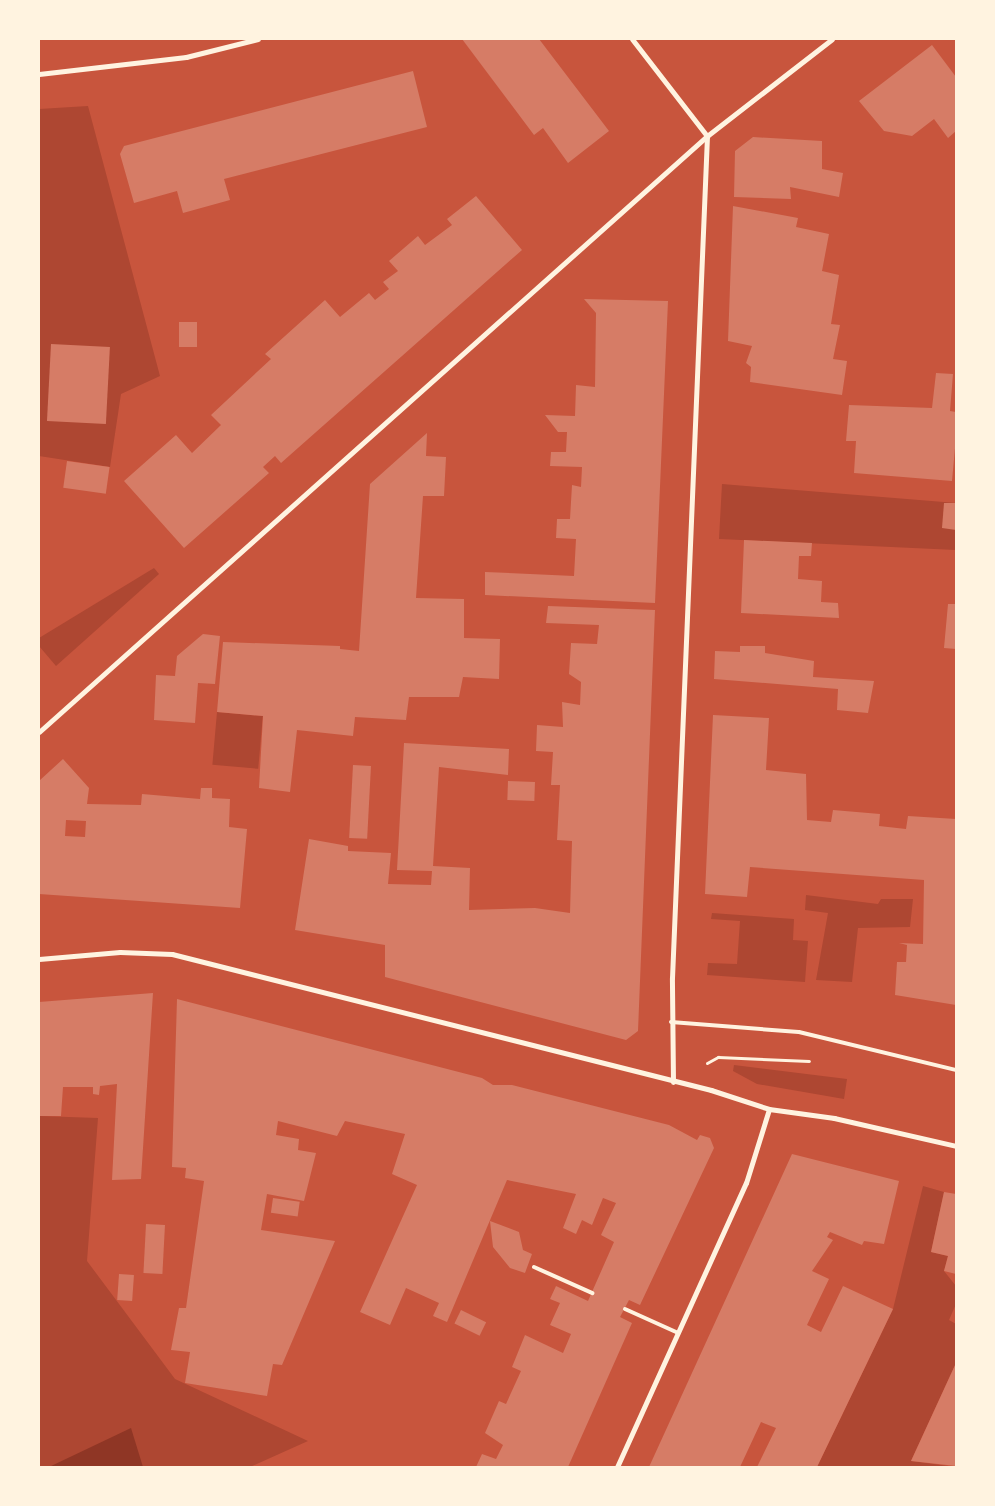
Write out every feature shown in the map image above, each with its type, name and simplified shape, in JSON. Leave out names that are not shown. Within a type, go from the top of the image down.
[{"type":"street","points":[[39,74],[186,58],[258,39]]},
{"type":"street","points":[[632,39],[707,136],[671,1022],[673,1082]]},
{"type":"street","points":[[39,732],[707,136],[832,39]]},
{"type":"street","points":[[39,958],[163,953],[673,1082],[769,1109],[834,1118],[956,1146]]},
{"type":"street","points":[[617,1467],[676,1332],[746,1183],[769,1109]]},
{"type":"lane","points":[[671,1022],[799,1032],[956,1070]]},
{"type":"lane","points":[[534,1267],[592,1293]]},
{"type":"lane","points":[[625,1309],[676,1332]]},
{"type":"path","points":[[673,1082],[718,1057],[813,1061]]},
{"type":"shaded area","points":[[88,106],[160,376],[121,394],[110,467],[39,456],[39,109]]},
{"type":"shaded area","points":[[722,484],[956,503],[956,550],[719,539]]},
{"type":"shaded area","points":[[154,568],[159,574],[56,666],[39,646],[39,638]]},
{"type":"shaded area","points":[[217,712],[263,716],[258,769],[212,765]]},
{"type":"shaded area","points":[[806,895],[878,904],[881,899],[913,899],[910,927],[858,928],[852,982],[816,980],[828,913],[805,910]]},
{"type":"shaded area","points":[[712,913],[794,919],[793,940],[808,941],[805,982],[707,975],[708,963],[737,964],[740,921],[711,919]]},
{"type":"shaded area","points":[[734,1065],[847,1079],[844,1099],[757,1084],[733,1071]]},
{"type":"shaded area","points":[[39,1116],[98,1118],[87,1261],[175,1379],[308,1441],[250,1467],[39,1467]]},
{"type":"shaded area","points":[[923,1186],[944,1192],[931,1252],[948,1256],[944,1271],[956,1286],[956,1304],[949,1320],[956,1324],[956,1363],[911,1461],[956,1467],[817,1467],[893,1309]]},
{"type":"shaded area","points":[[131,1428],[143,1467],[49,1467]]},
{"type":"building","points":[[462,39],[539,39],[609,131],[568,163],[543,128],[534,135]]},
{"type":"building","points":[[932,45],[956,77],[956,131],[948,138],[934,119],[912,136],[884,131],[859,101]]},
{"type":"building","points":[[413,71],[427,127],[224,179],[230,200],[183,213],[177,191],[134,203],[120,154],[124,146]]},
{"type":"building","points":[[753,137],[822,141],[822,169],[843,173],[839,197],[790,187],[791,199],[734,197],[735,151]]},
{"type":"building","points":[[476,196],[522,250],[281,463],[275,456],[263,467],[269,473],[184,548],[124,481],[176,435],[192,453],[221,425],[211,415],[271,359],[265,354],[325,300],[340,317],[369,293],[375,300],[389,289],[383,282],[398,271],[389,261],[418,236],[425,245],[452,225],[447,219]]},
{"type":"building","points":[[733,206],[798,218],[796,227],[829,234],[822,271],[839,275],[831,324],[840,325],[833,359],[847,361],[842,395],[750,382],[751,367],[746,363],[752,346],[728,341]]},
{"type":"building","points":[[584,299],[668,301],[655,603],[485,595],[485,572],[574,576],[576,539],[556,538],[557,519],[570,519],[572,485],[581,487],[582,467],[550,466],[551,452],[566,452],[567,432],[558,432],[545,415],[575,416],[576,385],[595,387],[596,313]]},
{"type":"building","points":[[179,322],[197,322],[197,347],[179,347]]},
{"type":"building","points":[[51,344],[110,347],[106,424],[47,421]]},
{"type":"building","points":[[936,373],[953,374],[950,411],[956,412],[956,437],[952,481],[854,473],[856,441],[846,441],[849,405],[932,408]]},
{"type":"building","points":[[427,433],[426,456],[446,457],[444,496],[423,496],[416,598],[464,599],[464,638],[500,639],[499,679],[463,677],[459,697],[409,697],[406,720],[355,717],[353,736],[297,730],[290,792],[259,788],[263,716],[217,712],[223,642],[340,646],[340,649],[359,651],[370,484]]},
{"type":"building","points":[[67,461],[110,467],[106,494],[63,488]]},
{"type":"building","points":[[944,503],[956,503],[956,530],[942,528]]},
{"type":"building","points":[[744,540],[812,543],[811,556],[799,556],[798,579],[822,581],[821,602],[838,603],[839,618],[741,613]]},
{"type":"building","points":[[948,604],[956,604],[956,649],[944,648]]},
{"type":"building","points":[[548,606],[655,610],[638,1031],[626,1040],[385,977],[385,945],[295,930],[309,839],[348,846],[348,851],[391,853],[388,884],[431,885],[432,871],[397,870],[404,743],[509,749],[508,775],[439,767],[433,866],[470,868],[469,910],[535,908],[570,913],[572,841],[557,840],[560,785],[551,785],[553,752],[536,751],[537,725],[563,727],[562,702],[580,705],[581,682],[569,674],[571,643],[597,644],[599,625],[546,623]]},
{"type":"building","points":[[203,634],[220,636],[215,684],[198,683],[195,723],[154,720],[156,675],[175,676],[177,656]]},
{"type":"building","points":[[740,646],[765,646],[765,653],[814,661],[813,677],[874,681],[868,713],[837,710],[838,689],[714,679],[715,651],[740,652]]},
{"type":"building","points":[[713,715],[769,718],[766,770],[806,774],[807,820],[831,822],[833,810],[880,814],[879,826],[906,829],[908,816],[956,819],[956,1005],[895,995],[897,962],[906,962],[907,945],[899,943],[923,944],[924,880],[750,867],[747,897],[705,894]]},
{"type":"building","points":[[63,759],[89,788],[87,804],[141,805],[142,794],[200,799],[201,788],[212,788],[212,798],[230,799],[229,827],[247,829],[240,908],[39,894],[39,781]],"holes":[[[66,820],[86,821],[85,837],[65,836]]]},
{"type":"building","points":[[353,765],[371,766],[367,839],[349,838]]},
{"type":"building","points":[[508,781],[535,782],[534,801],[507,800]]},
{"type":"building","points":[[153,993],[141,1179],[112,1180],[117,1084],[100,1086],[99,1095],[93,1094],[93,1087],[63,1087],[61,1116],[39,1116],[39,1002]]},
{"type":"building","points":[[177,999],[482,1078],[493,1085],[512,1085],[669,1125],[697,1140],[700,1135],[710,1138],[714,1148],[640,1305],[629,1300],[620,1317],[632,1323],[568,1467],[476,1467],[482,1454],[496,1459],[503,1445],[485,1433],[499,1401],[506,1404],[521,1371],[512,1367],[525,1335],[563,1353],[571,1334],[550,1325],[560,1303],[550,1299],[556,1286],[588,1301],[614,1242],[601,1235],[616,1203],[603,1198],[592,1225],[582,1220],[576,1234],[563,1228],[576,1194],[507,1180],[447,1322],[433,1316],[439,1303],[406,1288],[390,1325],[360,1312],[417,1185],[392,1174],[405,1134],[345,1121],[337,1136],[278,1121],[276,1135],[299,1139],[298,1150],[316,1153],[304,1201],[267,1194],[261,1230],[335,1241],[282,1365],[273,1364],[267,1396],[185,1383],[190,1352],[171,1350],[179,1308],[186,1308],[204,1181],[185,1178],[186,1168],[172,1167]]},
{"type":"building","points":[[792,1154],[899,1181],[884,1244],[864,1241],[862,1245],[830,1232],[827,1237],[833,1240],[812,1271],[829,1279],[807,1325],[821,1332],[843,1286],[893,1309],[817,1467],[757,1467],[776,1428],[761,1422],[740,1467],[649,1467]]},
{"type":"building","points":[[944,1192],[956,1194],[956,1274],[944,1271],[948,1256],[931,1252]]},
{"type":"building","points":[[273,1198],[300,1202],[298,1217],[271,1213]]},
{"type":"building","points":[[490,1221],[519,1232],[523,1250],[532,1254],[525,1273],[510,1268],[493,1247]]},
{"type":"building","points":[[146,1224],[165,1225],[162,1274],[143,1273]]},
{"type":"building","points":[[119,1274],[134,1275],[132,1301],[117,1300]]},
{"type":"building","points":[[461,1310],[486,1322],[480,1336],[454,1323]]},
{"type":"building","points":[[956,1363],[956,1466],[911,1461]]}]
